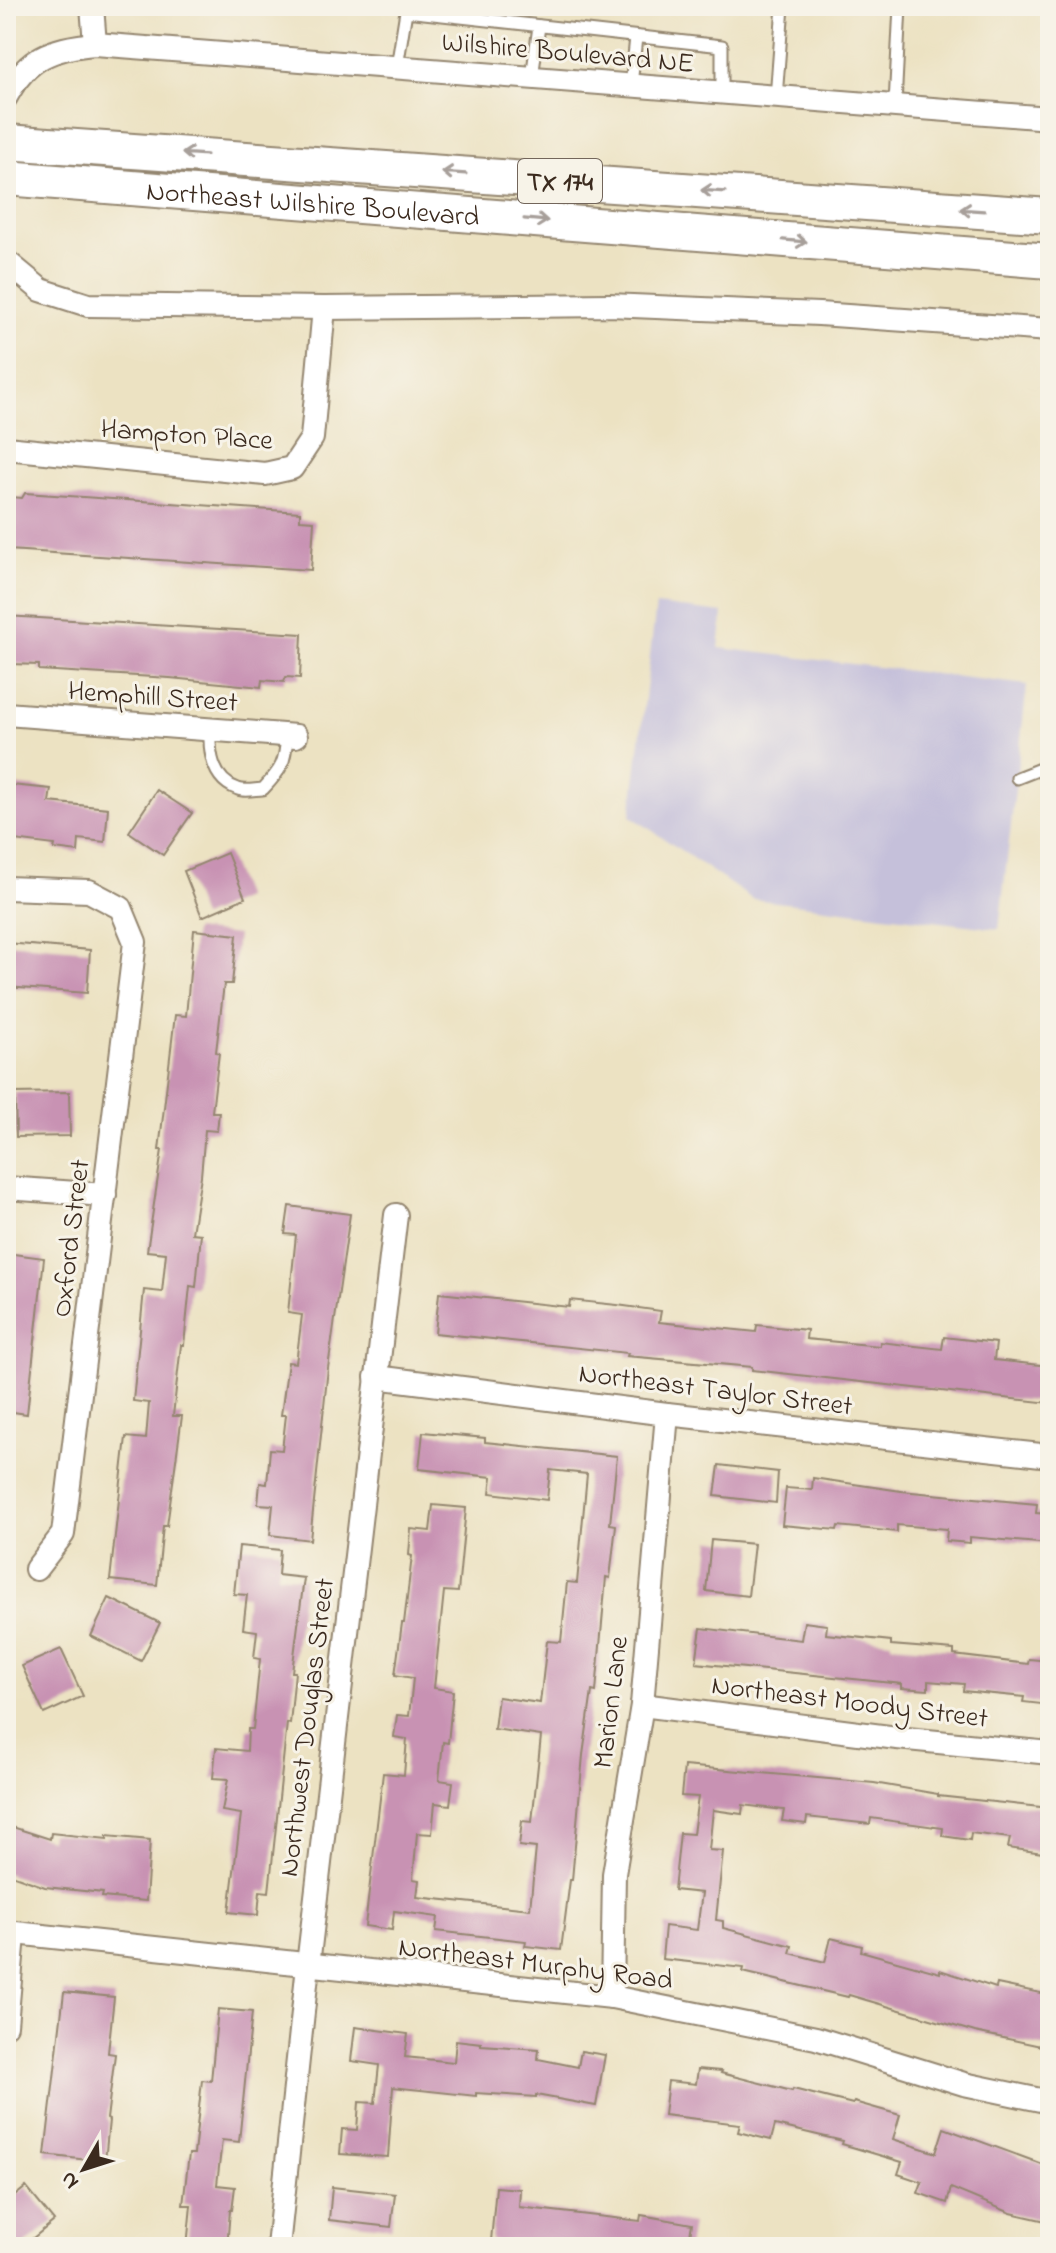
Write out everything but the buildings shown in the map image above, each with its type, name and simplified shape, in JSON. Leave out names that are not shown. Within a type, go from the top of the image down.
[{"type":"main road","name":"Northeast Wilshire Boulevard","points":[[6,142],[1050,216]]},
{"type":"main road","name":"Northeast Wilshire Boulevard","points":[[6,178],[1050,261]]},
{"type":"street","points":[[92,6],[95,44]]},
{"type":"street","name":"Wilshire Boulevard NE","points":[[6,97],[25,68],[60,47],[95,44],[1050,118]]},
{"type":"street","points":[[6,261],[41,290],[88,305],[324,308],[609,305],[819,314],[1050,330]]},
{"type":"street","name":"Hampton Place","points":[[6,448],[265,474],[292,468],[312,438],[324,308]]},
{"type":"street","name":"Hemphill Street","points":[[6,714],[291,736]]},
{"type":"street","name":"Oxford Street","points":[[6,888],[89,891],[121,908],[135,942],[63,1534],[36,1569]]},
{"type":"street","points":[[6,1188],[105,1195]]},
{"type":"street","name":"Northwest Douglas Street","points":[[278,2247],[396,1215]]},
{"type":"street","name":"Northeast Taylor Street","points":[[376,1377],[667,1414],[1050,1456]]},
{"type":"street","name":"Marion Lane","points":[[612,1997],[614,1874],[642,1705],[667,1414]]},
{"type":"street","name":"Northeast Moody Street","points":[[642,1705],[897,1738],[1050,1753]]},
{"type":"street","points":[[6,2025],[10,1933]]},
{"type":"street","name":"Northeast Murphy Road","points":[[10,1933],[612,1997],[816,2038],[964,2084],[1050,2102]]},
{"type":"lane","points":[[776,98],[783,6]]},
{"type":"lane","points":[[895,105],[900,6]]},
{"type":"lane","points":[[397,67],[406,11],[722,46],[722,93]]},
{"type":"lane","points":[[532,78],[539,26]]},
{"type":"lane","points":[[631,86],[636,37]]},
{"type":"lane","points":[[210,730],[209,754],[221,779],[240,790],[263,789],[281,770],[291,736]]},
{"type":"lane","points":[[1017,778],[1050,765]]},
{"type":"shaded area","points":[[656,605],[723,613],[719,648],[1027,685],[999,929],[752,899],[631,816]]}]
